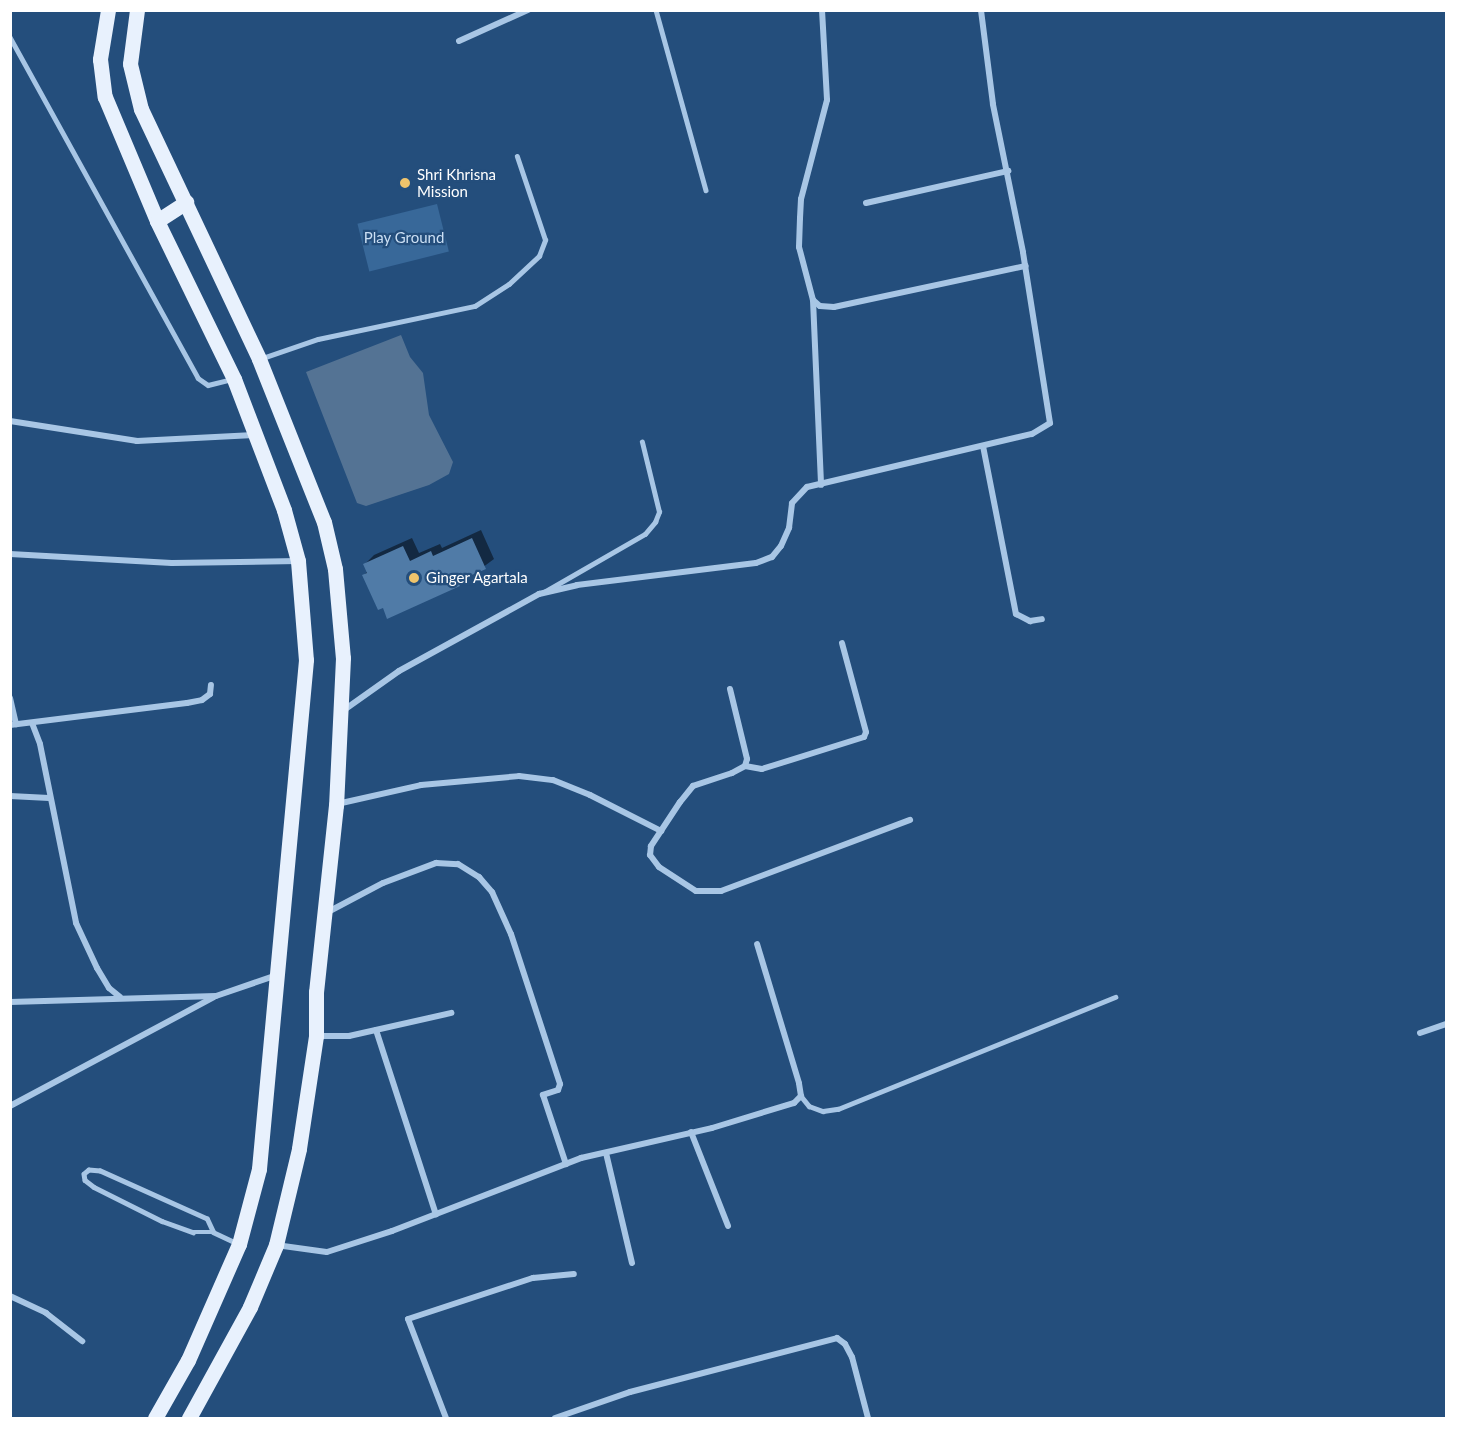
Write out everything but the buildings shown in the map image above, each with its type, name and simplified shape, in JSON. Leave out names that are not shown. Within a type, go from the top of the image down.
[{"type":"main road","points":[[108,10],[100,59],[105,97],[157,221],[234,378],[284,510],[298,561],[306,660],[260,1169],[239,1244],[188,1360],[155,1419]]},
{"type":"main road","points":[[137,10],[130,64],[141,109],[259,359],[324,522],[340,613],[342,711],[336,805],[316,992],[316,1036],[299,1149],[276,1245],[250,1307],[189,1419]]},
{"type":"main road","points":[[157,221],[186,202]]},
{"type":"street","points":[[459,40],[528,10]]},
{"type":"street","points":[[821,484],[813,300],[799,247],[801,199],[827,100],[822,10]]},
{"type":"street","points":[[342,711],[399,672],[539,594],[577,585],[756,563],[772,558],[789,528],[796,494],[807,486],[1032,434],[1050,423],[1026,267],[993,104],[981,10]]},
{"type":"street","points":[[866,203],[1008,171]]},
{"type":"street","points":[[813,300],[819,306],[834,307],[1026,267]]},
{"type":"street","points":[[10,421],[136,441],[255,435]]},
{"type":"street","points":[[983,446],[1016,614],[1030,621],[1042,619]]},
{"type":"street","points":[[11,554],[172,563],[298,561]]},
{"type":"street","points":[[842,643],[866,732],[864,737],[762,769],[745,766],[693,786],[651,846],[654,862],[696,891],[722,891],[910,820]]},
{"type":"street","points":[[10,698],[13,725],[202,700],[210,694],[210,685]]},
{"type":"street","points":[[730,689],[747,759],[745,766]]},
{"type":"street","points":[[32,723],[76,924],[109,988],[120,997]]},
{"type":"street","points":[[336,805],[421,785],[519,776],[571,787],[661,831]]},
{"type":"street","points":[[10,796],[49,798]]},
{"type":"street","points":[[325,913],[383,883],[436,863],[458,864],[479,877],[492,892],[511,934],[560,1084],[558,1089],[543,1095],[566,1164]]},
{"type":"street","points":[[276,1245],[327,1252],[436,1215],[566,1164],[794,1103],[801,1096],[757,944]]},
{"type":"street","points":[[10,1106],[216,996],[277,975]]},
{"type":"street","points":[[10,1002],[216,996]]},
{"type":"street","points":[[316,1036],[376,1030],[451,1013]]},
{"type":"street","points":[[1420,1033],[1446,1024]]},
{"type":"street","points":[[376,1030],[436,1215]]},
{"type":"street","points":[[691,1132],[728,1226]]},
{"type":"street","points":[[606,1153],[632,1263]]},
{"type":"street","points":[[446,1419],[408,1319],[533,1278],[574,1274]]},
{"type":"street","points":[[10,1296],[46,1313],[82,1341]]},
{"type":"street","points":[[555,1419],[579,1415],[630,1392],[837,1338],[852,1356],[868,1419]]},
{"type":"lane","points":[[656,10],[705,190]]},
{"type":"lane","points":[[10,37],[198,378],[208,386],[234,378]]},
{"type":"lane","points":[[259,359],[318,339],[475,306],[514,279],[538,256],[545,240],[517,157]]},
{"type":"lane","points":[[539,594],[645,534],[656,522],[659,512],[642,442]]},
{"type":"lane","points":[[801,1096],[809,1106],[823,1111],[838,1109],[1115,997]]},
{"type":"lane","points":[[213,1232],[207,1220],[100,1170],[88,1170],[84,1174],[85,1180],[94,1187],[162,1221],[193,1232],[213,1232],[239,1244]]},
{"type":"green space","name":"Play Ground","points":[[437,204],[449,252],[369,271],[357,224]]},
{"type":"shaded area","points":[[401,335],[410,357],[423,373],[429,415],[453,462],[449,474],[429,485],[366,506],[357,503],[306,372]]},
{"type":"place","name":"Shri Khrisna Mission","points":[[405,183]]},
{"type":"place","name":"Ginger Agartala","points":[[414,578]]}]
